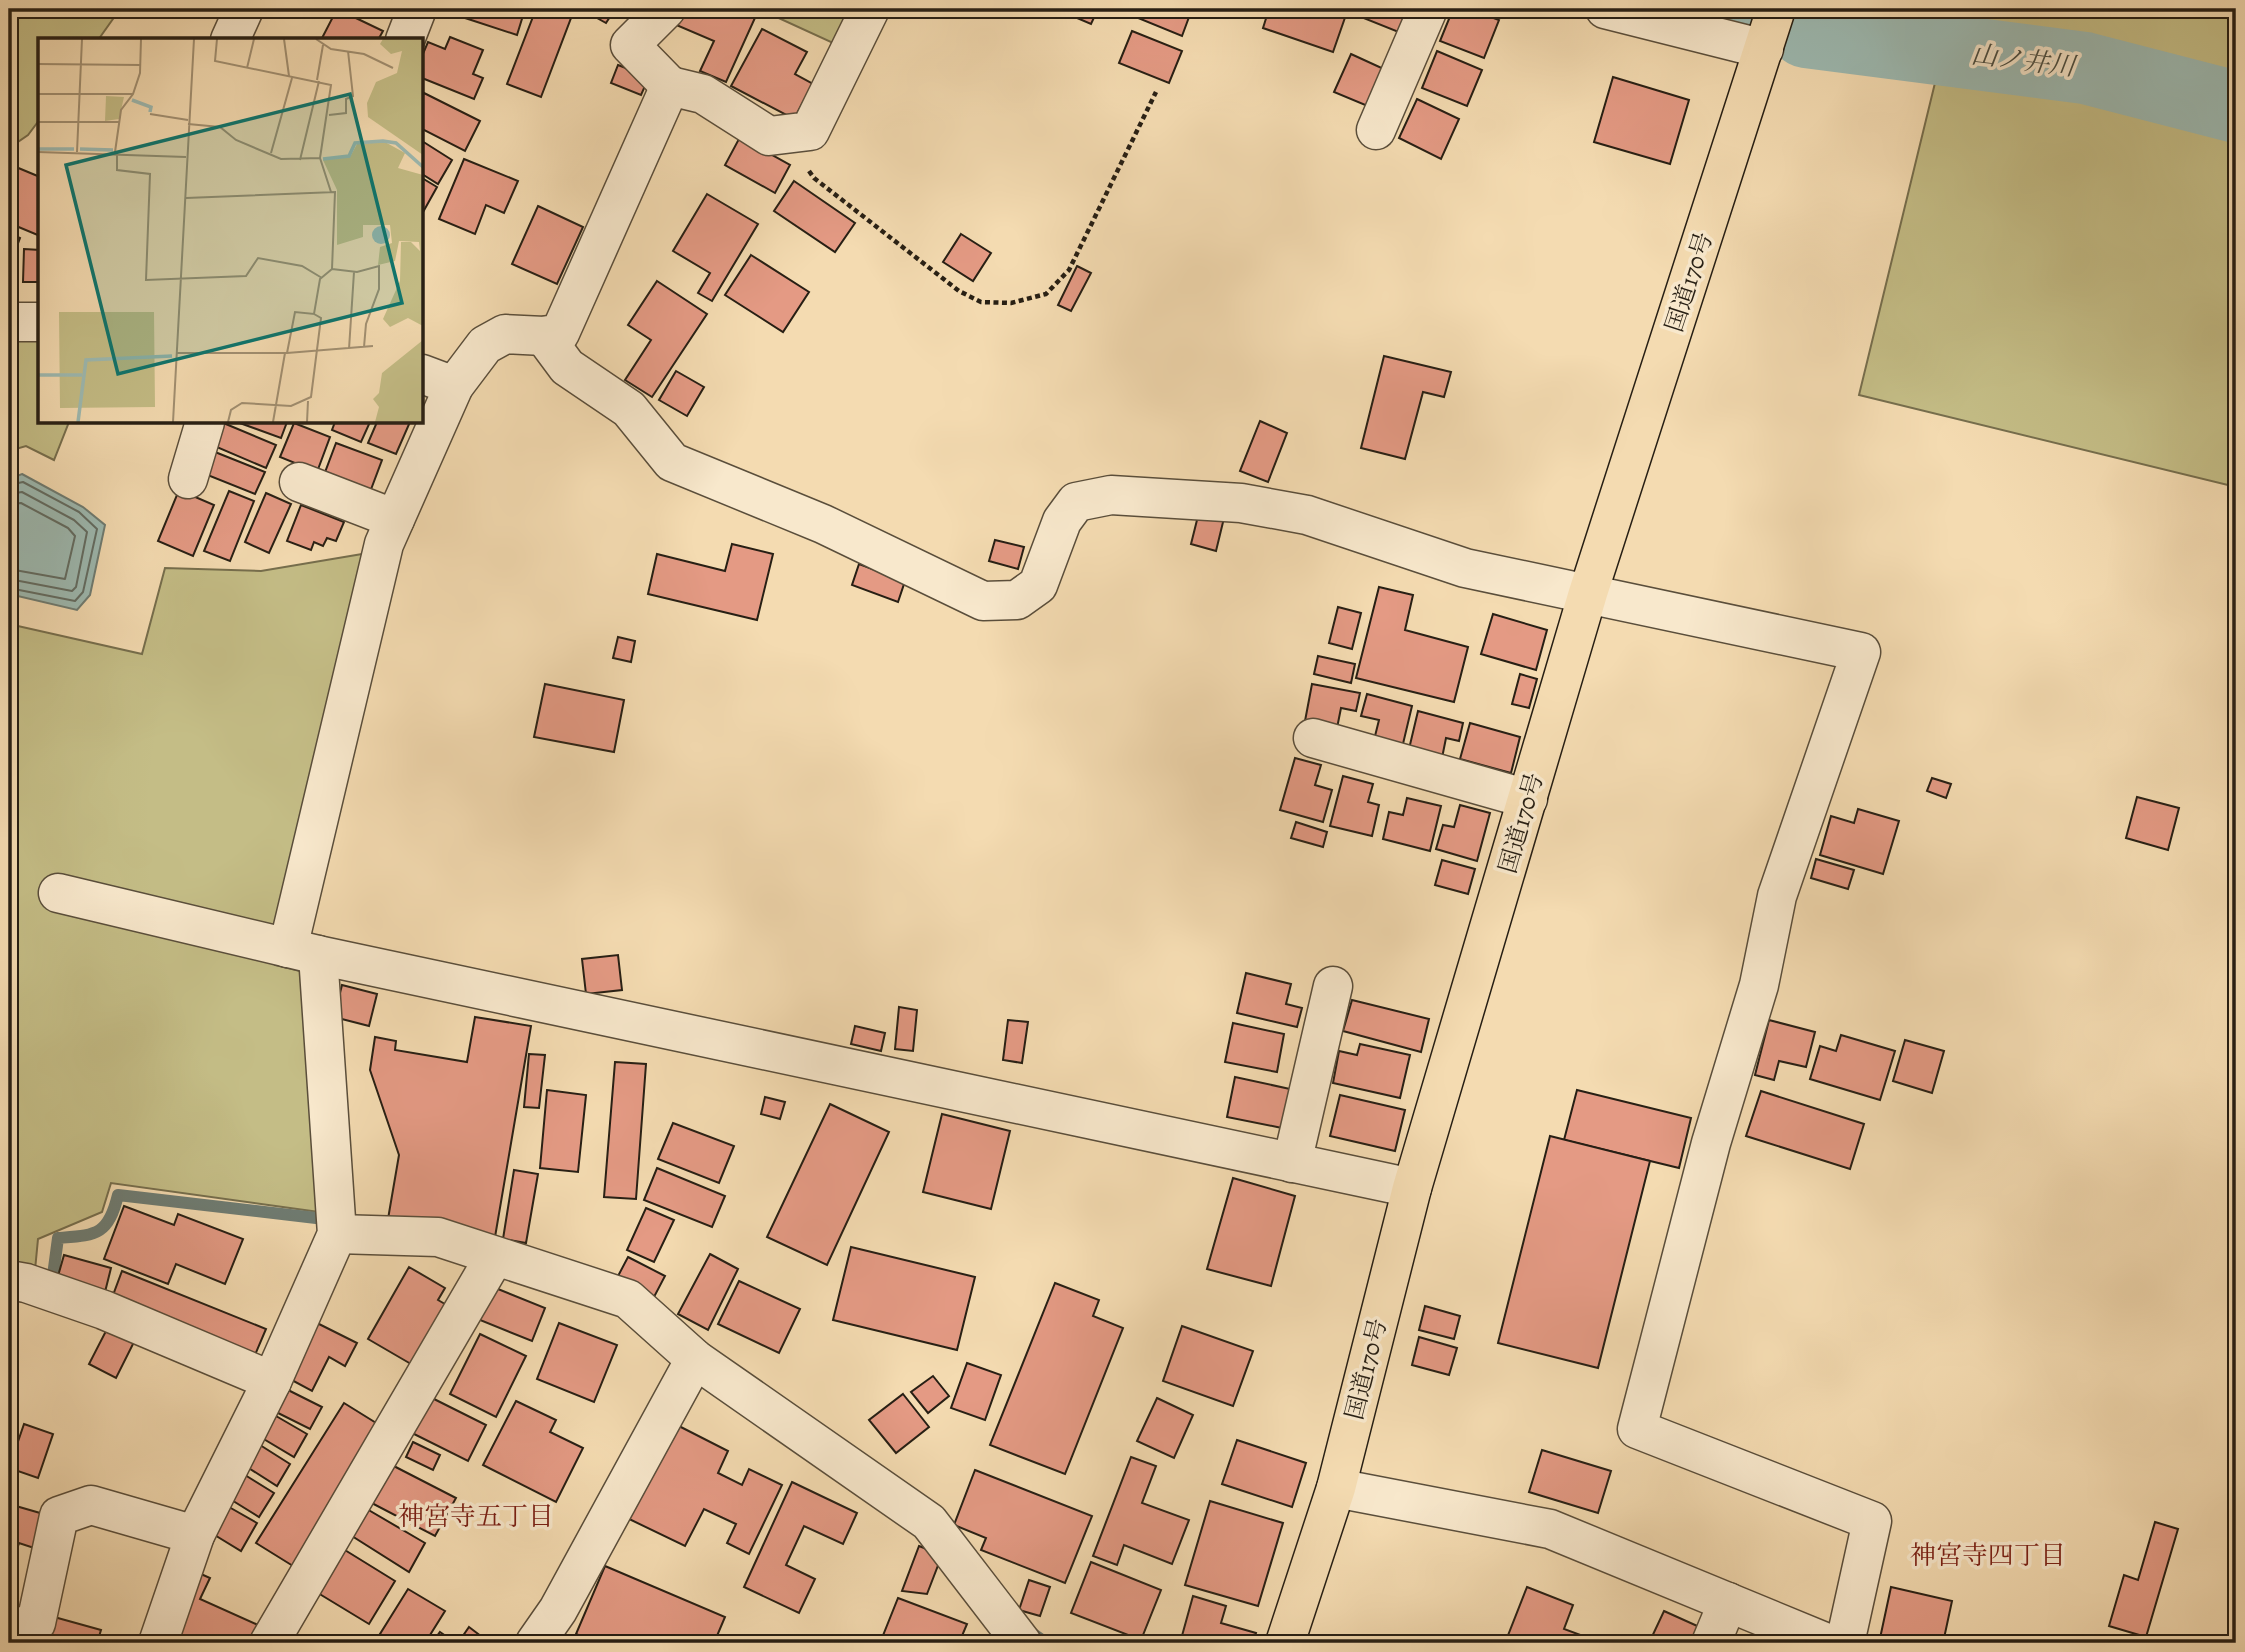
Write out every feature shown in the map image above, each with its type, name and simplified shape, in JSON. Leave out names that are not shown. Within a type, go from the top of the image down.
[{"type":"highway","name":"国道170号","points":[[1285,1643],[1336,1488],[1412,1188],[1588,593],[1776,9]]},
{"type":"street","points":[[231,38],[244,9]]},
{"type":"street","points":[[406,38],[417,9]]},
{"type":"street","points":[[666,9],[630,45],[670,86],[703,94],[769,136],[810,131],[870,9]]},
{"type":"street","points":[[1376,130],[1428,9]]},
{"type":"street","points":[[1620,11],[1764,48]]},
{"type":"street","points":[[158,1643],[195,1535],[272,1381],[337,1234],[303,952],[384,544],[395,519],[438,380],[485,345],[505,334],[544,336],[560,333],[670,86]]},
{"type":"street","points":[[9,322],[38,322]]},
{"type":"street","points":[[544,336],[567,367],[629,409],[672,462],[822,524],[983,601],[1017,600],[1038,585],[1062,521],[1076,502],[1111,495],[1241,503],[1307,515],[1465,568],[1861,652],[1777,896],[1759,985],[1710,1143],[1637,1429],[1871,1521],[1845,1643]]},
{"type":"street","points":[[188,479],[204,424]]},
{"type":"street","points":[[299,482],[395,519]]},
{"type":"street","points":[[1313,738],[1528,799]]},
{"type":"street","points":[[58,893],[303,952],[1412,1188]]},
{"type":"street","points":[[1293,1163],[1333,986]]},
{"type":"street","points":[[337,1234],[438,1237],[628,1299],[695,1359],[929,1522],[1022,1643]]},
{"type":"street","points":[[269,1643],[495,1255]]},
{"type":"street","points":[[9,1280],[26,1283],[104,1310],[272,1381]]},
{"type":"street","points":[[535,1643],[558,1610],[695,1359]]},
{"type":"street","points":[[1336,1488],[1550,1530],[1827,1643]]},
{"type":"street","points":[[9,1629],[36,1623],[59,1516],[91,1505],[195,1535]]},
{"type":"street","points":[[1711,1643],[1728,1602]]},
{"type":"path","points":[[784,134],[814,178],[959,291],[981,302],[1011,303],[1046,294],[1069,270],[1156,92]]},
{"type":"shaded area","points":[[9,9],[120,9],[99,38],[38,38],[38,122],[28,135],[9,148]]},
{"type":"shaded area","points":[[775,9],[849,9],[833,43],[772,15]]},
{"type":"shaded area","points":[[1953,9],[2236,9],[2236,487],[1859,395]]},
{"type":"shaded area","points":[[9,335],[38,336],[38,424],[68,424],[54,460],[26,446],[9,451]]},
{"type":"shaded area","points":[[374,552],[275,965],[300,971],[319,1212],[111,1183],[102,1212],[38,1239],[35,1270],[9,1265],[9,624],[142,654],[165,568],[261,571]]},
{"type":"water","points":[[22,474],[83,507],[105,525],[90,595],[77,610],[9,594],[9,479]]},
{"type":"building","points":[[337,9],[383,31],[379,38],[322,38]]},
{"type":"building","points":[[458,9],[525,9],[517,35],[456,15]]},
{"type":"building","points":[[536,9],[546,9],[571,18],[541,97],[507,84]]},
{"type":"building","points":[[581,9],[615,9],[606,23]]},
{"type":"building","points":[[681,9],[759,9],[726,82],[700,71],[714,41],[674,24]]},
{"type":"building","points":[[1056,9],[1098,9],[1091,24]]},
{"type":"building","points":[[1192,9],[1182,36],[1121,11]]},
{"type":"building","points":[[1269,9],[1348,9],[1333,52],[1263,28]]},
{"type":"building","points":[[1364,9],[1410,9],[1401,33],[1361,17]]},
{"type":"building","points":[[1453,9],[1469,9],[1499,20],[1484,58],[1440,41]]},
{"type":"building","points":[[762,29],[807,52],[795,74],[813,84],[794,119],[731,86]]},
{"type":"building","points":[[1132,31],[1182,51],[1169,83],[1119,63]]},
{"type":"building","points":[[450,37],[483,50],[473,74],[483,78],[474,99],[424,79],[424,51],[428,42],[445,49]]},
{"type":"building","points":[[1437,51],[1482,70],[1467,106],[1422,88]]},
{"type":"building","points":[[1351,54],[1386,70],[1370,107],[1334,92]]},
{"type":"building","points":[[618,65],[649,77],[641,95],[611,83]]},
{"type":"building","points":[[1613,77],[1689,100],[1670,164],[1594,142]]},
{"type":"building","points":[[424,93],[480,121],[465,151],[424,130]]},
{"type":"building","points":[[1417,99],[1459,119],[1441,159],[1399,138]]},
{"type":"building","points":[[740,137],[790,165],[775,193],[725,165]]},
{"type":"building","points":[[424,142],[452,160],[438,184],[424,175]]},
{"type":"building","points":[[464,159],[518,181],[504,213],[486,205],[475,234],[439,219]]},
{"type":"building","points":[[16,167],[38,176],[38,235],[9,223],[9,184]]},
{"type":"building","points":[[424,179],[437,187],[424,210]]},
{"type":"building","points":[[794,181],[855,223],[835,252],[774,211]]},
{"type":"building","points":[[707,194],[758,224],[712,301],[698,293],[710,273],[673,251]]},
{"type":"building","points":[[538,206],[583,227],[557,284],[512,264]]},
{"type":"building","points":[[9,233],[20,238],[14,254],[9,252]]},
{"type":"building","points":[[961,234],[991,253],[973,281],[943,262]]},
{"type":"building","points":[[24,249],[38,250],[38,282],[23,282]]},
{"type":"building","points":[[751,255],[809,292],[783,332],[725,295]]},
{"type":"building","points":[[1077,266],[1091,273],[1071,311],[1058,305]]},
{"type":"building","points":[[657,281],[707,314],[652,397],[625,380],[651,340],[628,325]]},
{"type":"building","points":[[1384,356],[1451,372],[1444,397],[1423,392],[1405,459],[1361,448]]},
{"type":"building","points":[[676,371],[704,387],[687,416],[659,400]]},
{"type":"building","points":[[1260,421],[1287,433],[1268,482],[1240,471]]},
{"type":"building","points":[[220,424],[226,424],[276,445],[266,468],[212,445]]},
{"type":"building","points":[[242,424],[286,424],[281,438]]},
{"type":"building","points":[[294,424],[330,437],[317,472],[280,457]]},
{"type":"building","points":[[334,424],[369,424],[361,442],[332,430]]},
{"type":"building","points":[[376,424],[409,424],[396,454],[368,443]]},
{"type":"building","points":[[336,443],[382,460],[370,492],[324,475]]},
{"type":"building","points":[[215,452],[265,472],[255,494],[205,474]]},
{"type":"building","points":[[179,490],[214,505],[193,556],[158,541]]},
{"type":"building","points":[[229,491],[254,501],[230,561],[204,551]]},
{"type":"building","points":[[266,493],[291,504],[269,553],[245,542]]},
{"type":"building","points":[[301,505],[344,522],[336,541],[327,538],[323,546],[314,542],[311,550],[287,541]]},
{"type":"building","points":[[1199,512],[1224,518],[1216,551],[1191,544]]},
{"type":"building","points":[[995,540],[1024,547],[1018,569],[989,561]]},
{"type":"building","points":[[732,544],[773,554],[757,620],[648,594],[657,554],[725,571]]},
{"type":"building","points":[[859,564],[905,581],[898,602],[852,585]]},
{"type":"building","points":[[1379,587],[1413,595],[1405,630],[1468,647],[1454,702],[1356,678]]},
{"type":"building","points":[[1338,607],[1361,613],[1352,649],[1329,643]]},
{"type":"building","points":[[1493,614],[1547,630],[1536,670],[1481,654]]},
{"type":"building","points":[[618,637],[635,641],[631,662],[613,658]]},
{"type":"building","points":[[1318,656],[1355,664],[1351,683],[1314,674]]},
{"type":"building","points":[[1520,674],[1537,679],[1529,708],[1512,704]]},
{"type":"building","points":[[545,684],[624,700],[614,752],[534,737]]},
{"type":"building","points":[[1312,684],[1360,693],[1356,711],[1341,708],[1337,728],[1305,721]]},
{"type":"building","points":[[1367,694],[1412,706],[1402,748],[1374,740],[1379,720],[1361,716]]},
{"type":"building","points":[[1418,711],[1463,723],[1459,741],[1446,738],[1442,758],[1409,749]]},
{"type":"building","points":[[1470,723],[1520,737],[1511,773],[1460,759]]},
{"type":"building","points":[[1295,758],[1321,765],[1315,785],[1332,790],[1323,822],[1280,810]]},
{"type":"building","points":[[1343,776],[1373,784],[1368,802],[1379,805],[1372,836],[1330,826]]},
{"type":"building","points":[[1932,778],[1951,784],[1946,798],[1927,791]]},
{"type":"building","points":[[2137,797],[2179,808],[2168,850],[2126,838]]},
{"type":"building","points":[[1407,798],[1441,806],[1430,851],[1383,839],[1389,812],[1403,815]]},
{"type":"building","points":[[1460,805],[1490,813],[1477,861],[1436,849],[1443,825],[1454,827]]},
{"type":"building","points":[[1858,809],[1899,821],[1883,874],[1820,855],[1831,816],[1854,823]]},
{"type":"building","points":[[1296,822],[1327,832],[1323,847],[1291,838]]},
{"type":"building","points":[[1816,859],[1854,870],[1848,889],[1811,878]]},
{"type":"building","points":[[1442,860],[1475,869],[1468,894],[1435,885]]},
{"type":"building","points":[[618,955],[622,990],[586,994],[582,959]]},
{"type":"building","points":[[1246,973],[1291,984],[1286,1004],[1302,1008],[1297,1027],[1237,1013]]},
{"type":"building","points":[[342,985],[377,994],[369,1026],[334,1017]]},
{"type":"building","points":[[1352,1000],[1429,1019],[1421,1052],[1343,1031]]},
{"type":"building","points":[[899,1007],[917,1010],[913,1051],[895,1049]]},
{"type":"building","points":[[475,1017],[531,1026],[495,1237],[388,1219],[399,1155],[370,1070],[375,1037],[396,1041],[395,1050],[467,1062]]},
{"type":"building","points":[[1008,1020],[1028,1022],[1022,1063],[1003,1060]]},
{"type":"building","points":[[1769,1020],[1815,1032],[1806,1067],[1779,1061],[1774,1080],[1755,1075]]},
{"type":"building","points":[[1233,1023],[1284,1034],[1277,1072],[1225,1062]]},
{"type":"building","points":[[855,1026],[885,1033],[881,1051],[851,1044]]},
{"type":"building","points":[[1841,1035],[1895,1051],[1880,1100],[1810,1079],[1820,1046],[1836,1051]]},
{"type":"building","points":[[1905,1040],[1944,1051],[1932,1093],[1893,1081]]},
{"type":"building","points":[[1360,1044],[1410,1055],[1400,1098],[1333,1083],[1339,1051],[1357,1055]]},
{"type":"building","points":[[529,1054],[545,1055],[539,1108],[524,1107]]},
{"type":"building","points":[[615,1062],[646,1064],[636,1199],[604,1197]]},
{"type":"building","points":[[1235,1077],[1290,1089],[1282,1128],[1227,1117]]},
{"type":"building","points":[[547,1090],[586,1095],[578,1172],[540,1168]]},
{"type":"building","points":[[1577,1090],[1691,1118],[1679,1168],[1564,1140]]},
{"type":"building","points":[[1761,1091],[1864,1124],[1850,1169],[1746,1136]]},
{"type":"building","points":[[1340,1095],[1405,1110],[1395,1151],[1330,1136]]},
{"type":"building","points":[[765,1097],[785,1102],[780,1119],[761,1114]]},
{"type":"building","points":[[830,1104],[889,1132],[827,1265],[767,1237]]},
{"type":"building","points":[[942,1114],[1010,1131],[991,1209],[923,1192]]},
{"type":"building","points":[[673,1123],[734,1146],[719,1183],[658,1159]]},
{"type":"building","points":[[1550,1136],[1650,1161],[1598,1368],[1498,1343]]},
{"type":"building","points":[[657,1168],[725,1196],[712,1227],[644,1200]]},
{"type":"building","points":[[514,1170],[538,1174],[526,1243],[503,1239]]},
{"type":"building","points":[[1233,1178],[1295,1196],[1271,1286],[1207,1269]]},
{"type":"building","points":[[124,1206],[174,1225],[178,1214],[243,1239],[225,1284],[176,1264],[168,1284],[104,1259]]},
{"type":"building","points":[[646,1208],[674,1220],[654,1262],[627,1250]]},
{"type":"building","points":[[851,1247],[975,1277],[957,1350],[833,1320]]},
{"type":"building","points":[[710,1254],[738,1269],[708,1330],[678,1314]]},
{"type":"building","points":[[64,1255],[111,1268],[104,1296],[56,1283]]},
{"type":"building","points":[[628,1257],[665,1276],[654,1297],[617,1278]]},
{"type":"building","points":[[409,1267],[445,1288],[438,1300],[457,1311],[423,1371],[368,1339]]},
{"type":"building","points":[[122,1271],[266,1329],[252,1362],[109,1306]]},
{"type":"building","points":[[739,1281],[800,1309],[779,1353],[718,1324]]},
{"type":"building","points":[[1055,1283],[1099,1300],[1093,1316],[1123,1328],[1065,1474],[990,1445]]},
{"type":"building","points":[[493,1287],[545,1308],[532,1341],[480,1320]]},
{"type":"building","points":[[1425,1306],[1460,1316],[1454,1339],[1419,1330]]},
{"type":"building","points":[[317,1323],[357,1343],[345,1366],[329,1357],[312,1391],[288,1378]]},
{"type":"building","points":[[559,1323],[617,1345],[594,1402],[537,1379]]},
{"type":"building","points":[[1182,1326],[1253,1351],[1233,1406],[1163,1381]]},
{"type":"building","points":[[107,1329],[134,1342],[116,1378],[89,1364]]},
{"type":"building","points":[[480,1334],[526,1356],[496,1417],[450,1394]]},
{"type":"building","points":[[1419,1337],[1457,1348],[1449,1375],[1412,1365]]},
{"type":"building","points":[[967,1363],[1001,1375],[985,1420],[951,1408]]},
{"type":"building","points":[[933,1376],[949,1396],[928,1413],[911,1392]]},
{"type":"building","points":[[288,1390],[322,1407],[310,1429],[276,1412]]},
{"type":"building","points":[[903,1394],[929,1427],[896,1453],[869,1420]]},
{"type":"building","points":[[430,1397],[486,1425],[468,1461],[412,1433]]},
{"type":"building","points":[[1157,1398],[1193,1415],[1174,1458],[1137,1441]]},
{"type":"building","points":[[516,1401],[556,1420],[550,1432],[583,1448],[556,1502],[483,1465]]},
{"type":"building","points":[[344,1403],[381,1426],[293,1566],[256,1543]]},
{"type":"building","points":[[276,1416],[307,1434],[294,1457],[262,1438]]},
{"type":"building","points":[[671,1422],[728,1451],[718,1473],[742,1485],[749,1469],[782,1485],[749,1554],[727,1543],[736,1524],[704,1509],[685,1546],[625,1517]]},
{"type":"building","points":[[24,1424],[53,1434],[38,1478],[9,1468]]},
{"type":"building","points":[[1237,1440],[1306,1463],[1292,1507],[1222,1484]]},
{"type":"building","points":[[413,1442],[440,1455],[433,1470],[406,1457]]},
{"type":"building","points":[[260,1445],[290,1464],[277,1486],[247,1467]]},
{"type":"building","points":[[1542,1450],[1611,1471],[1598,1513],[1529,1492]]},
{"type":"building","points":[[1131,1457],[1156,1466],[1142,1503],[1189,1520],[1172,1564],[1124,1545],[1117,1565],[1093,1556]]},
{"type":"building","points":[[384,1461],[456,1498],[435,1536],[364,1499]]},
{"type":"building","points":[[975,1470],[1092,1516],[1065,1583],[981,1550],[986,1538],[954,1525]]},
{"type":"building","points":[[245,1475],[274,1493],[259,1517],[230,1499]]},
{"type":"building","points":[[792,1482],[857,1513],[843,1544],[804,1526],[786,1565],[815,1579],[799,1613],[744,1587]]},
{"type":"building","points":[[1210,1501],[1283,1523],[1258,1606],[1185,1585]]},
{"type":"building","points":[[9,1504],[47,1515],[37,1549],[19,1543],[9,1576]]},
{"type":"building","points":[[360,1505],[425,1543],[409,1572],[344,1531]]},
{"type":"building","points":[[229,1507],[257,1523],[241,1551],[213,1534]]},
{"type":"building","points":[[2155,1522],[2178,1529],[2146,1637],[2109,1626],[2124,1575],[2138,1580]]},
{"type":"building","points":[[919,1546],[942,1555],[927,1594],[902,1591]]},
{"type":"building","points":[[340,1547],[395,1581],[369,1624],[313,1590]]},
{"type":"building","points":[[1091,1562],[1161,1590],[1141,1640],[1071,1613]]},
{"type":"building","points":[[605,1566],[725,1617],[714,1643],[597,1643],[576,1634]]},
{"type":"building","points":[[192,1570],[210,1578],[200,1599],[258,1625],[249,1643],[175,1643]]},
{"type":"building","points":[[1029,1580],[1050,1587],[1040,1616],[1019,1610]]},
{"type":"building","points":[[1527,1587],[1573,1605],[1564,1629],[1602,1643],[1505,1643]]},
{"type":"building","points":[[1891,1587],[1952,1601],[1943,1643],[1879,1643]]},
{"type":"building","points":[[408,1589],[445,1611],[425,1643],[395,1643],[380,1634]]},
{"type":"building","points":[[1193,1596],[1226,1606],[1221,1623],[1256,1633],[1253,1643],[1180,1643]]},
{"type":"building","points":[[898,1598],[967,1624],[959,1643],[880,1643]]},
{"type":"building","points":[[1664,1611],[1704,1629],[1697,1643],[1649,1643]]},
{"type":"building","points":[[47,1615],[101,1630],[97,1643],[39,1643]]},
{"type":"building","points":[[469,1627],[490,1643],[458,1643]]},
{"type":"building","points":[[440,1632],[456,1643],[432,1643]]},
{"type":"waterway","name":"山ノ井川","points":[[1683,9],[1746,24]]},
{"type":"waterway","name":"山ノ井川","points":[[1806,32],[2085,68],[2236,107]]},
{"type":"waterway","points":[[50,1282],[52,1283],[58,1238],[91,1234],[105,1226],[118,1195],[333,1220]]},
{"type":"waterway","points":[[1029,1631],[1046,1643]]},
{"type":"district","name":"神宮寺五丁目","points":[[476,1516]]},
{"type":"district","name":"神宮寺四丁目","points":[[1988,1555]]}]
